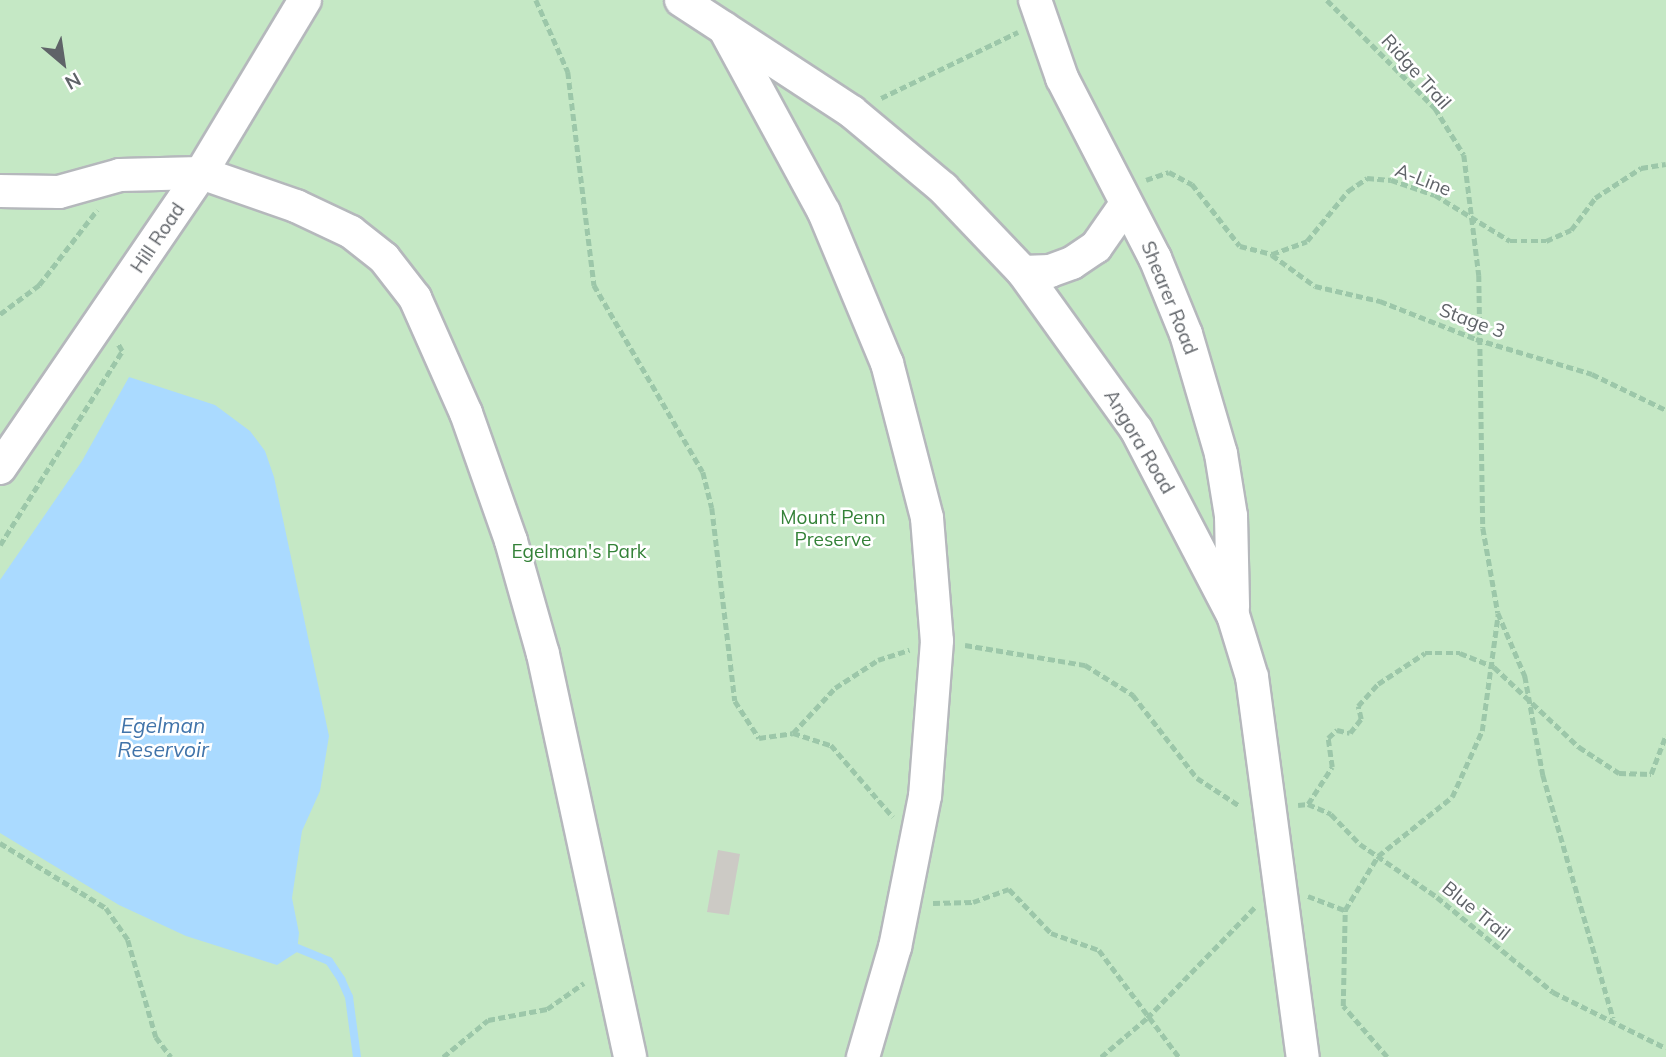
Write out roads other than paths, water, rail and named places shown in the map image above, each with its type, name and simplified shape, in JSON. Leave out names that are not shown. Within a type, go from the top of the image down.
[{"type":"street","name":"Hill Road","points":[[0,468],[201,173],[305,0]]},
{"type":"street","name":"Angora Road","points":[[681,0],[852,112],[943,188],[1023,272],[1136,429],[1233,615],[1252,677],[1303,1057]]},
{"type":"street","name":"Shearer Road","points":[[1038,11],[1062,78],[1156,258],[1186,334],[1221,454],[1231,516],[1233,615]]},
{"type":"street","points":[[724,27],[824,212],[887,363],[927,518],[937,641],[925,796],[904,903],[863,1057]]},
{"type":"street","points":[[0,191],[59,192],[120,175],[201,173],[296,206],[351,232],[384,258],[415,298],[466,413],[511,541],[542,654],[630,1057]]},
{"type":"street","points":[[1023,272],[1050,271],[1072,263],[1096,247],[1126,204]]},
{"type":"water","name":"Egelman Reservoir","points":[[129,377],[215,405],[250,431],[265,451],[274,477],[329,736],[320,791],[302,831],[292,898],[299,933],[297,952],[277,965],[186,936],[119,905],[0,833],[0,580],[82,461]]},
{"type":"waterway","points":[[290,945],[329,961],[341,979],[349,997],[357,1057]]},
{"type":"park label","name":"Mount Penn Preserve","points":[[833,529]]},
{"type":"park label","name":"Egelman's Park","points":[[579,552]]}]
